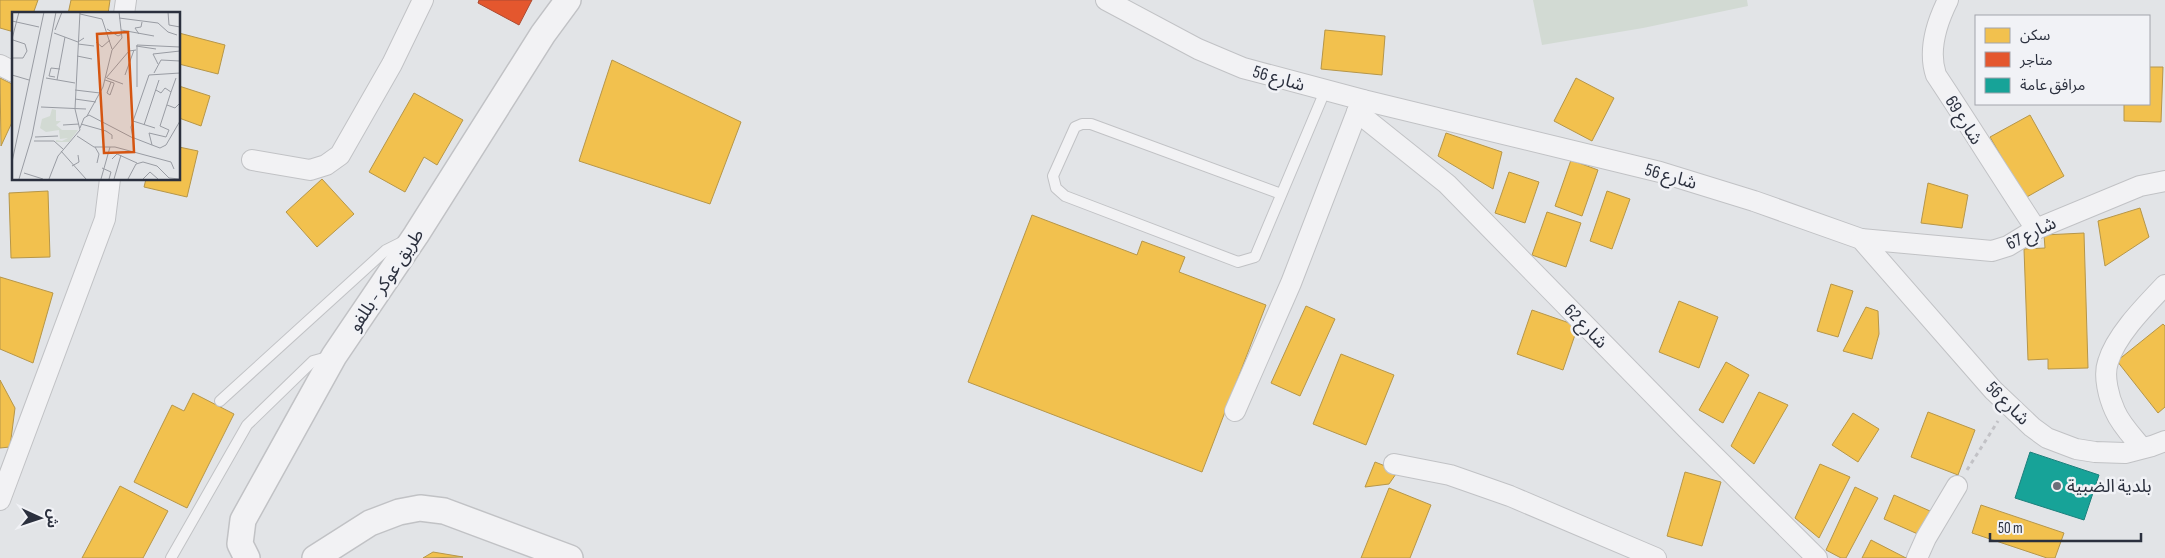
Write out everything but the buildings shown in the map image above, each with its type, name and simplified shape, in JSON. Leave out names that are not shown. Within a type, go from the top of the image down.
[{"type":"street","points":[[252,160],[310,170],[326,165],[340,155],[392,64],[423,0]]},
{"type":"street","name":"شارع 56","points":[[1106,0],[1198,48],[1243,68],[1325,91],[1360,106],[1660,172],[1754,201],[1861,240],[1993,390],[2032,427],[2047,438],[2095,452],[2125,452],[2165,440]]},
{"type":"street","name":"شارع 69","points":[[1948,0],[1938,24],[1933,48],[1933,65],[1936,75],[1974,132],[1989,160],[2036,229]]},
{"type":"street","name":"طريق عوكر - بللفو","points":[[247,558],[240,544],[243,520],[334,356],[416,235],[563,4]]},
{"type":"street","points":[[0,65],[12,71]]},
{"type":"street","points":[[1235,411],[1291,283],[1360,106]]},
{"type":"street","name":"شارع 62","points":[[1360,106],[1447,184],[1687,429],[1817,558]]},
{"type":"street","points":[[0,500],[105,219],[110,180]]},
{"type":"street","name":"شارع 67","points":[[1861,240],[1992,250],[2008,246],[2036,229],[2140,186],[2165,181]]},
{"type":"street","points":[[2142,448],[2114,411],[2107,382],[2107,364],[2117,341],[2165,286]]},
{"type":"street","points":[[1394,464],[1450,475],[1510,496],[1656,558]]},
{"type":"street","points":[[1917,558],[1926,538],[1957,486]]},
{"type":"street","points":[[316,558],[370,523],[399,512],[420,508],[444,511],[562,557]]},
{"type":"lane","points":[[1281,194],[1091,124],[1082,124],[1075,127],[1053,176],[1056,188],[1065,196],[1238,262],[1255,257],[1325,91]]},
{"type":"lane","points":[[220,401],[386,250],[416,235]]},
{"type":"lane","points":[[171,558],[248,426],[313,361],[334,356]]},
{"type":"path","points":[[1957,486],[2008,404]]},
{"type":"shaded area","points":[[1533,0],[1747,0],[1748,6],[1643,28],[1542,45]]},
{"type":"place","name":"بلدية الضبية","points":[[2057,486]]}]
